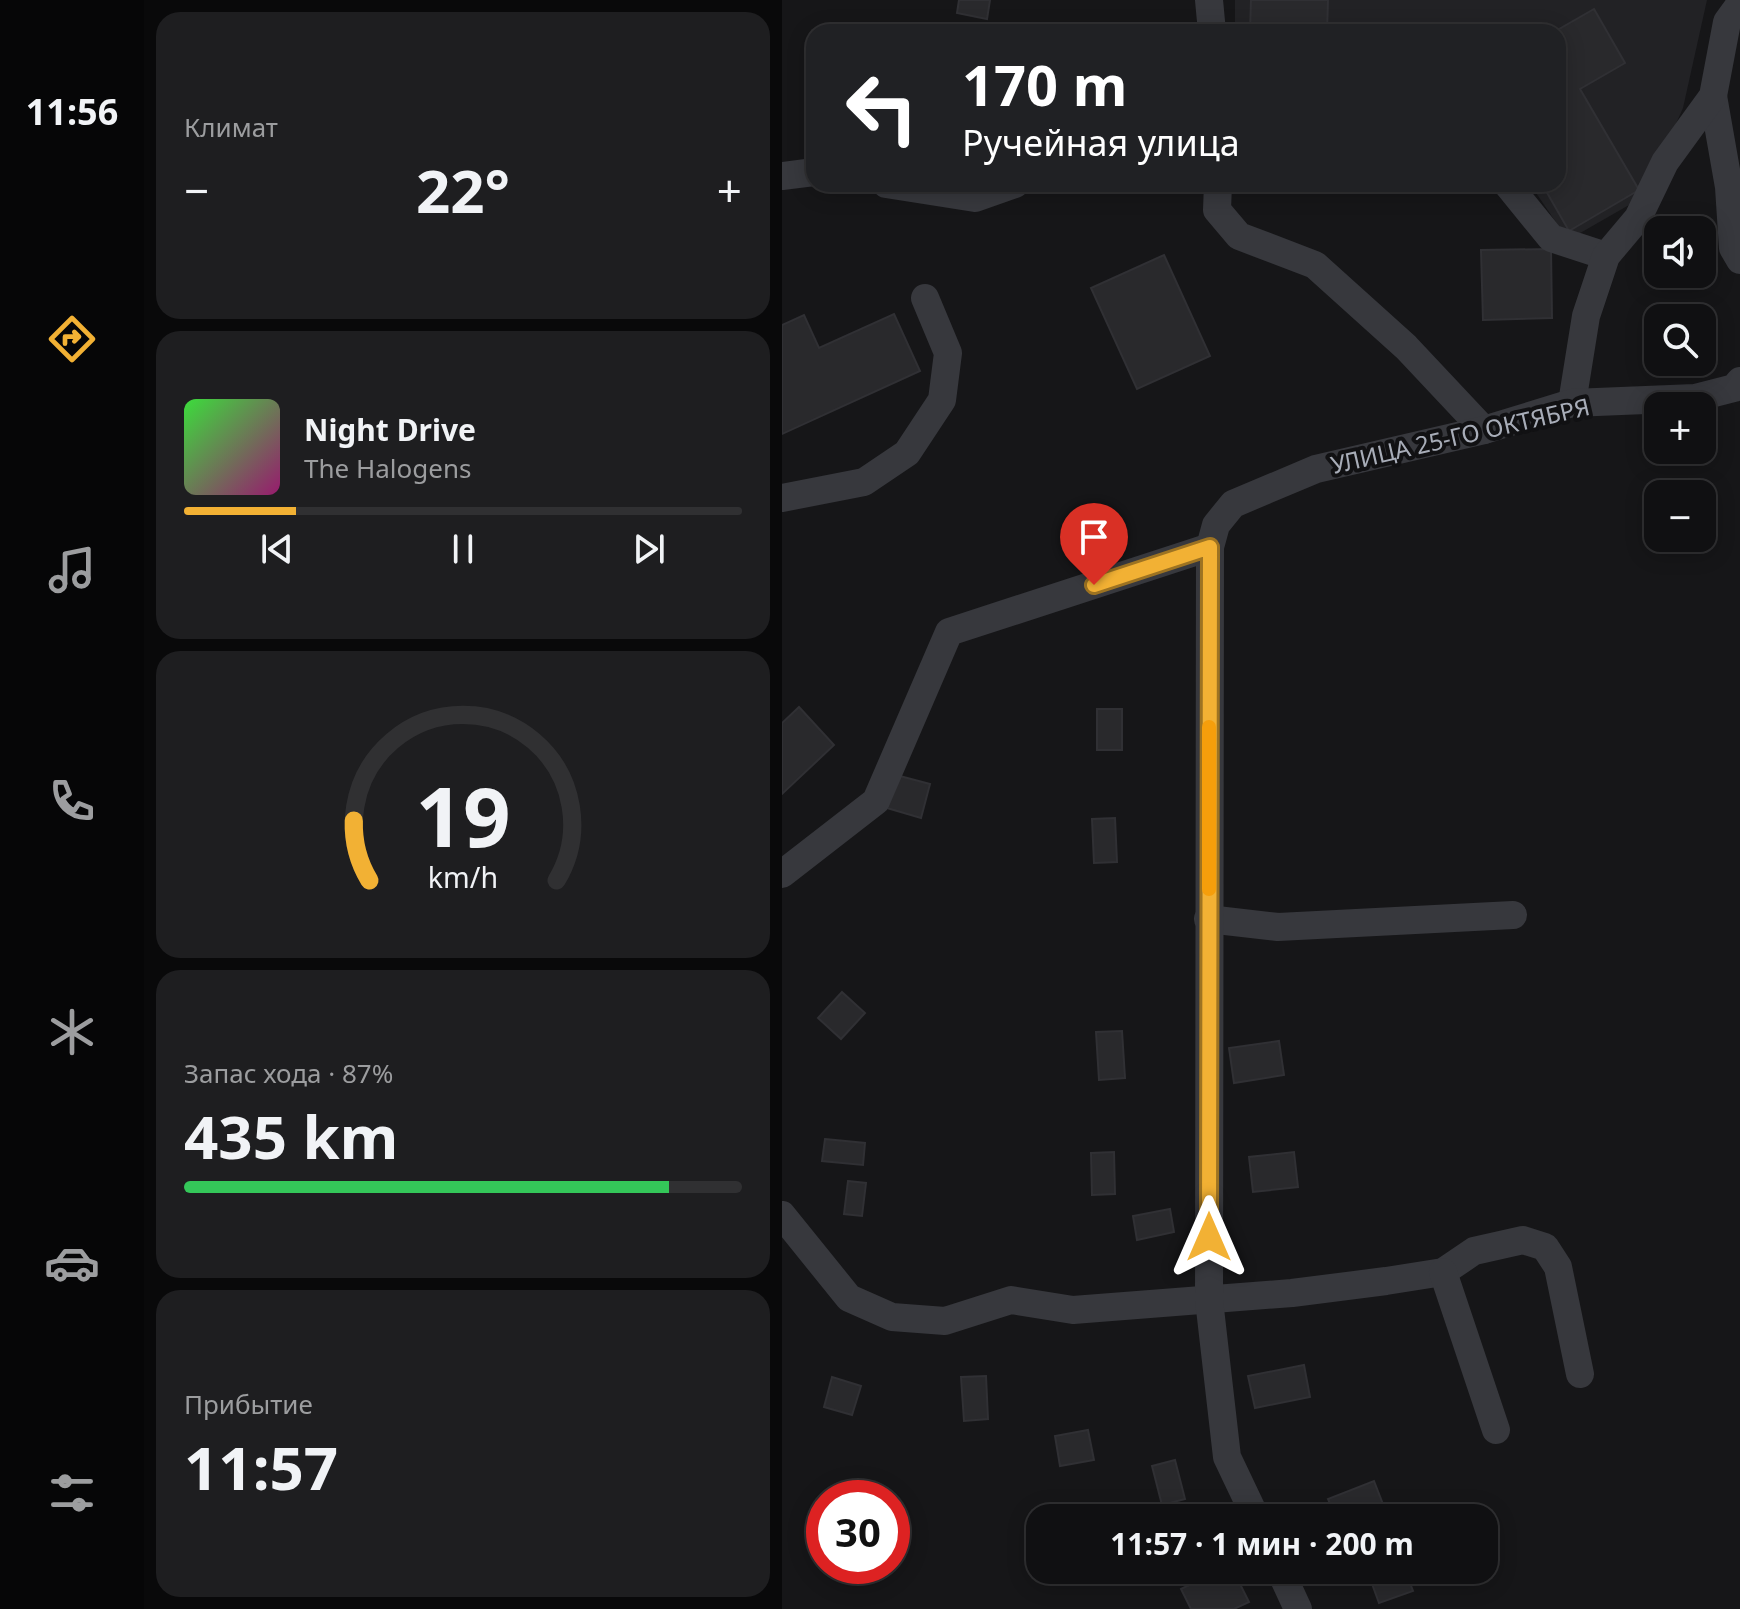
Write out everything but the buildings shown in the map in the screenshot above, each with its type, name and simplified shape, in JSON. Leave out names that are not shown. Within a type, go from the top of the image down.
[{"type":"street","points":[[1740,4],[1727,22],[1713,96],[1729,187],[1733,248],[1740,260]]},
{"type":"street","points":[[1572,403],[1586,316],[1606,256],[1638,218],[1665,162],[1713,96]]},
{"type":"street","points":[[782,176],[806,173]]},
{"type":"street","points":[[937,192],[975,198],[992,192]]},
{"type":"street","points":[[1218,192],[1217,210],[1239,236],[1315,265],[1406,347],[1484,430]]},
{"type":"street","points":[[1514,192],[1551,238],[1606,256]]},
{"type":"street","points":[[782,498],[864,482],[907,453],[942,400],[948,353],[925,298]]},
{"type":"street","name":"УЛИЦА 25-ГО ОКТЯБРЯ","points":[[1210,547],[1216,525],[1233,504],[1316,469],[1484,430],[1572,403],[1695,398],[1734,388],[1740,381]]},
{"type":"street","points":[[782,874],[876,801],[949,632],[1210,547],[1209,1300],[1227,1457],[1249,1504]]},
{"type":"street","points":[[1208,919],[1278,927],[1513,915]]},
{"type":"street","points":[[782,1215],[849,1298],[892,1317],[945,1321],[1011,1300],[1073,1310],[1292,1293],[1443,1272],[1474,1251],[1523,1240],[1545,1247],[1558,1267],[1580,1374]]},
{"type":"street","points":[[1443,1272],[1496,1430]]},
{"type":"street","points":[[1286,1584],[1298,1609]]},
{"type":"shaded area","points":[[1235,0],[1707,0],[1683,108],[1643,197],[1568,240],[1535,192],[1566,192],[1566,24],[1235,24]]},
{"type":"slow traffic","points":[[1209,727],[1209,889]]},
{"type":"route","points":[[1094,585],[1210,547],[1209,1237]]}]
